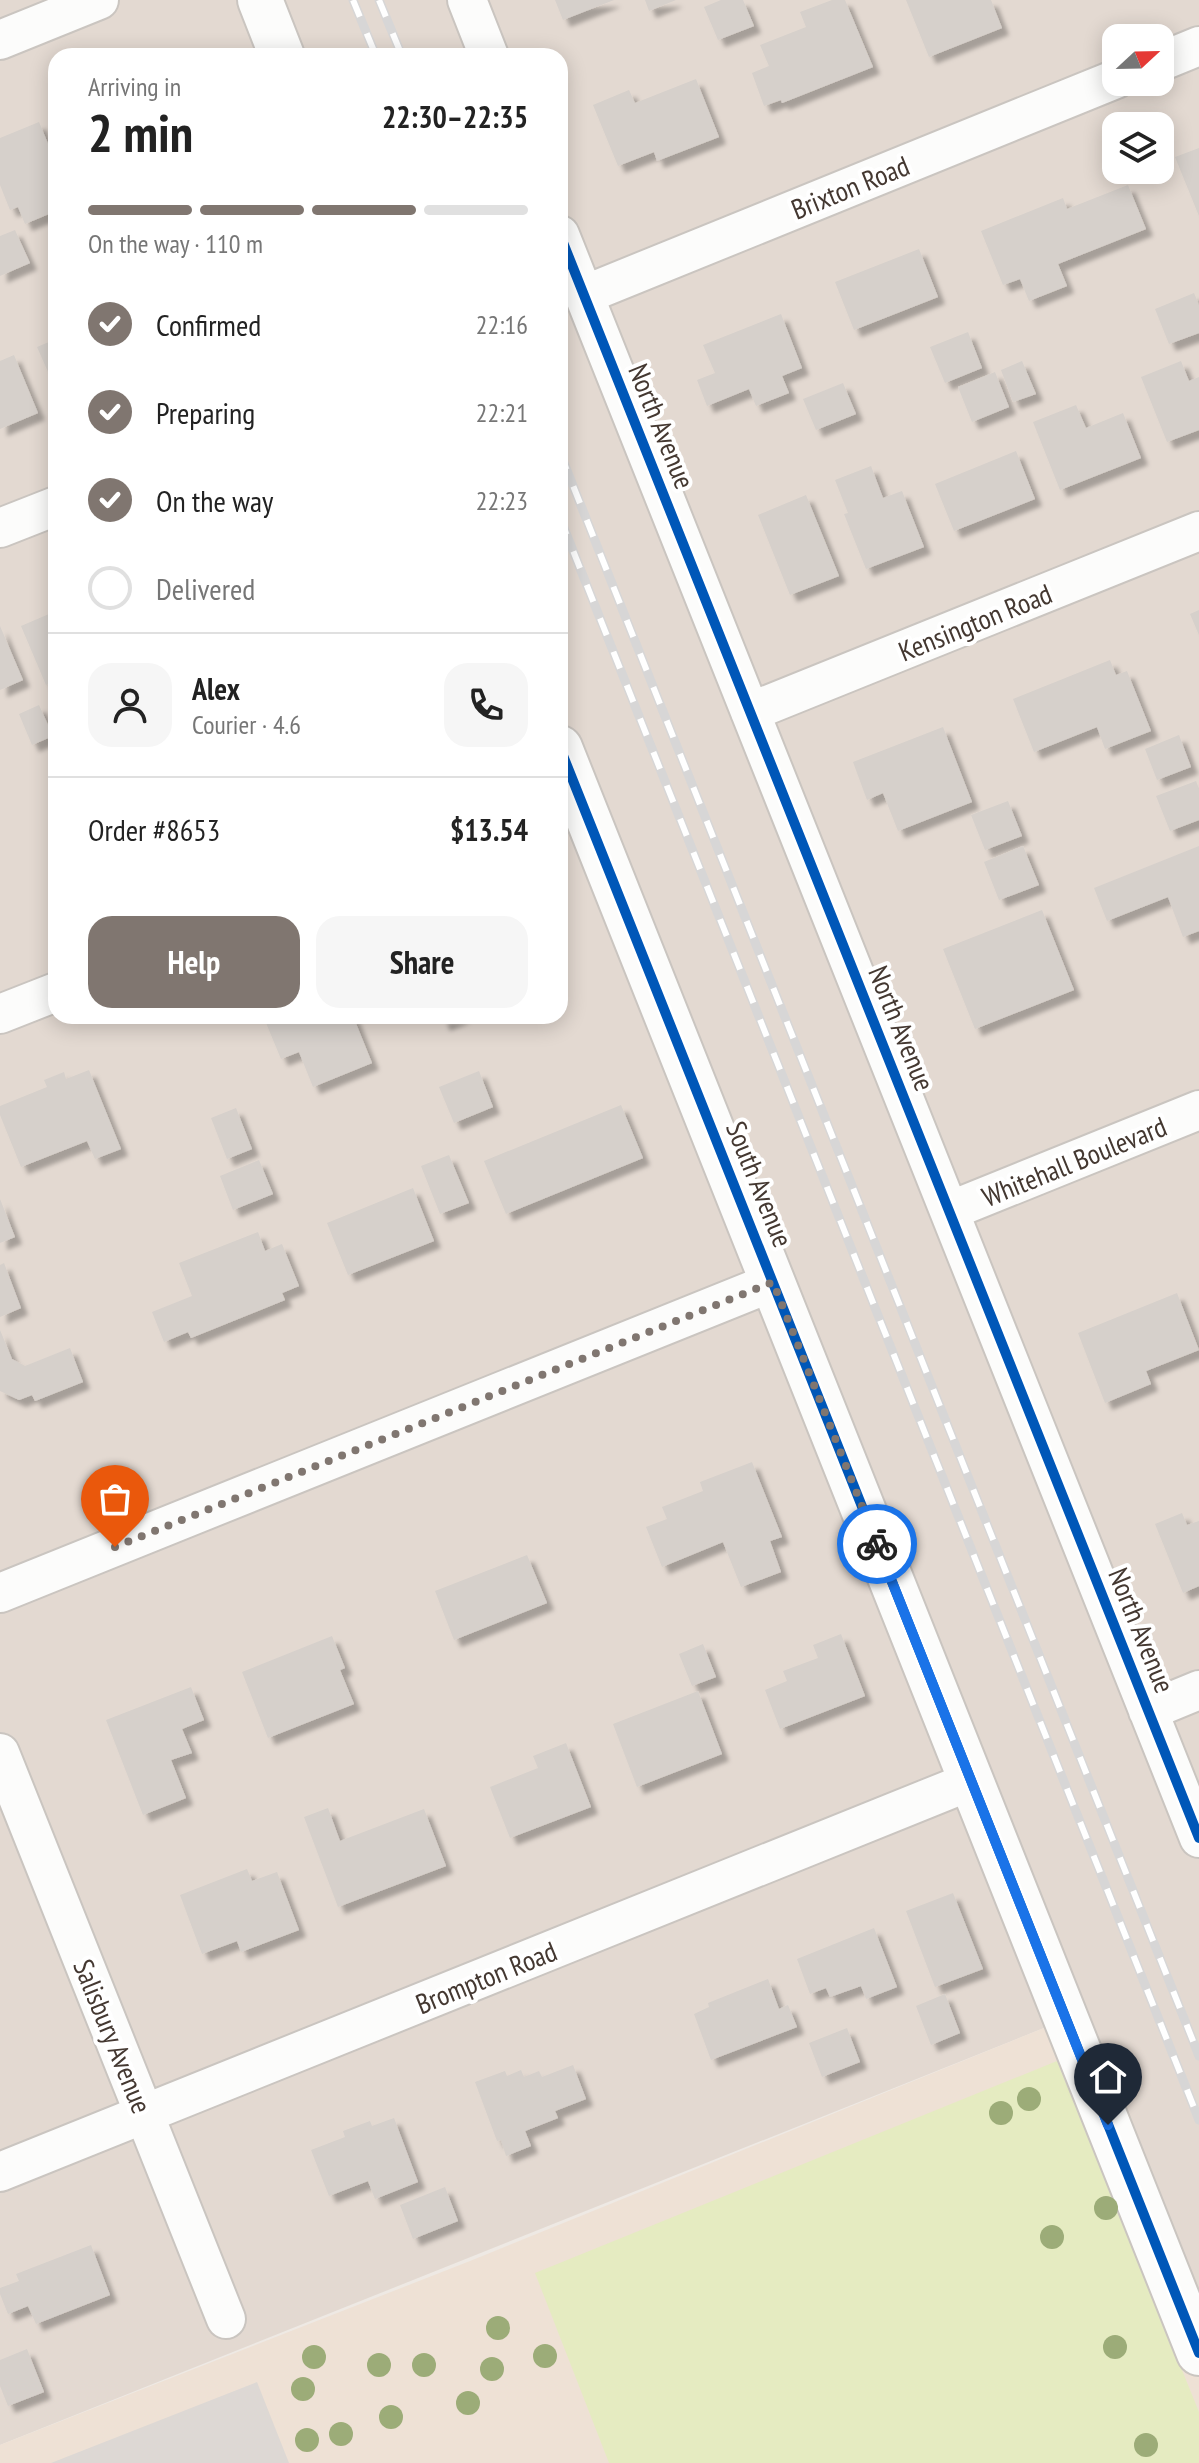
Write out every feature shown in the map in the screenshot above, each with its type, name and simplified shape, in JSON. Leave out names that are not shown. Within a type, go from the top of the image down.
[{"type":"street","points":[[0,40],[99,0]]},
{"type":"street","points":[[260,0],[279,48]]},
{"type":"street","points":[[467,0],[486,48]]},
{"type":"street","points":[[1174,56],[1199,46]]},
{"type":"street","name":"Brixton Road","points":[[584,295],[1102,85]]},
{"type":"street","name":"North Avenue","points":[[568,255],[1199,1838]]},
{"type":"street","points":[[0,528],[48,509]]},
{"type":"street","name":"Kensington Road","points":[[750,712],[1199,531]]},
{"type":"street","name":"South Avenue","points":[[568,781],[773,1282],[1199,2353]]},
{"type":"street","points":[[0,1014],[48,995]]},
{"type":"street","name":"Whitehall Boulevard","points":[[949,1211],[1199,1110]]},
{"type":"street","points":[[0,1593],[773,1282]]},
{"type":"street","points":[[1148,1711],[1199,1690]]},
{"type":"street","name":"Salisbury Avenue","points":[[0,1753],[226,2319]]},
{"type":"street","name":"Brompton Road","points":[[0,2172],[971,1781]]},
{"type":"shaded area","points":[[0,0],[1199,0],[1199,2368],[1059,2022],[0,2445]]},
{"type":"shaded area","points":[[1066,2019],[1199,2354],[1199,2463],[0,2463],[0,2445],[470,2261]]},
{"type":"shaded area","points":[[257,2382],[289,2463],[51,2463]]},
{"type":"green space","points":[[1057,2061],[1199,2412],[1199,2463],[609,2463],[535,2273]]},
{"type":"building","points":[[555,0],[614,0],[563,20]]},
{"type":"building","points":[[645,0],[676,0],[649,11]]},
{"type":"building","points":[[721,0],[743,0],[754,26],[718,40],[704,7]]},
{"type":"building","points":[[832,0],[845,0],[873,67],[782,103],[781,100],[764,106],[752,73],[769,66],[760,45],[806,27],[800,12]]},
{"type":"building","points":[[906,0],[991,0],[1002,28],[929,57]]},
{"type":"building","points":[[696,79],[719,137],[657,161],[654,152],[618,166],[593,105],[629,90],[635,103]]},
{"type":"building","points":[[39,122],[48,144],[48,214],[25,224],[18,207],[10,210],[0,185],[0,138]]},
{"type":"building","points":[[1199,148],[1199,216],[1175,157]]},
{"type":"building","points":[[1128,185],[1146,229],[1058,264],[1067,286],[1029,301],[1020,279],[1003,285],[981,231],[1063,198],[1067,209]]},
{"type":"building","points":[[15,230],[30,263],[0,276],[0,236]]},
{"type":"building","points":[[919,249],[938,297],[854,330],[835,282]]},
{"type":"building","points":[[1194,293],[1199,305],[1199,333],[1169,344],[1155,309]]},
{"type":"building","points":[[781,314],[802,368],[782,376],[789,393],[756,406],[749,389],[707,406],[697,380],[715,373],[703,345]]},
{"type":"building","points":[[968,332],[982,368],[945,383],[930,347]]},
{"type":"building","points":[[48,342],[48,372],[37,347]]},
{"type":"building","points":[[14,355],[38,413],[0,429],[0,361]]},
{"type":"building","points":[[1022,361],[1036,394],[1013,402],[1001,370]]},
{"type":"building","points":[[1181,361],[1189,381],[1199,377],[1199,430],[1167,442],[1141,377]]},
{"type":"building","points":[[995,372],[1009,407],[972,422],[958,387]]},
{"type":"building","points":[[843,383],[856,414],[816,430],[803,399]]},
{"type":"building","points":[[1076,405],[1086,428],[1123,413],[1141,458],[1060,490],[1033,422]]},
{"type":"building","points":[[1016,451],[1035,499],[954,531],[935,484]]},
{"type":"building","points":[[871,466],[883,498],[902,491],[924,547],[866,569],[844,514],[848,513],[835,480]]},
{"type":"building","points":[[806,495],[839,576],[790,595],[758,515]]},
{"type":"building","points":[[1199,610],[1199,635],[1190,614]]},
{"type":"building","points":[[48,614],[48,684],[46,685],[21,626]]},
{"type":"building","points":[[0,626],[23,680],[0,690]]},
{"type":"building","points":[[1110,660],[1116,675],[1127,671],[1151,731],[1105,749],[1097,727],[1034,752],[1013,699]]},
{"type":"building","points":[[39,705],[48,725],[48,738],[32,745],[19,714]]},
{"type":"building","points":[[943,727],[972,802],[898,831],[883,793],[867,800],[853,762]]},
{"type":"building","points":[[1179,735],[1191,767],[1157,780],[1145,749]]},
{"type":"building","points":[[1196,781],[1199,820],[1170,831],[1156,796]]},
{"type":"building","points":[[1008,801],[1022,836],[985,850],[971,815]]},
{"type":"building","points":[[1023,846],[1039,885],[999,900],[984,862]]},
{"type":"building","points":[[1199,846],[1199,931],[1183,937],[1168,897],[1107,921],[1094,888]]},
{"type":"building","points":[[1042,910],[1074,990],[975,1029],[943,949]]},
{"type":"building","points":[[266,1024],[356,1024],[372,1063],[313,1087],[299,1052],[281,1059]]},
{"type":"building","points":[[89,1070],[121,1149],[95,1159],[87,1141],[21,1167],[0,1115],[0,1106],[47,1087],[44,1080],[64,1072],[66,1079]]},
{"type":"building","points":[[479,1071],[493,1107],[454,1123],[439,1087]]},
{"type":"building","points":[[621,1105],[643,1158],[506,1214],[484,1161]]},
{"type":"building","points":[[236,1108],[252,1149],[227,1159],[211,1118]]},
{"type":"building","points":[[449,1155],[469,1203],[440,1214],[421,1166]]},
{"type":"building","points":[[259,1160],[273,1194],[233,1210],[220,1176]]},
{"type":"building","points":[[413,1188],[434,1241],[348,1275],[327,1223]]},
{"type":"building","points":[[0,1199],[15,1237],[0,1243]]},
{"type":"building","points":[[258,1232],[265,1251],[282,1244],[299,1286],[282,1293],[285,1300],[191,1338],[188,1332],[164,1342],[152,1312],[192,1296],[179,1263]]},
{"type":"building","points":[[4,1263],[21,1308],[0,1317],[0,1265]]},
{"type":"building","points":[[1177,1293],[1199,1350],[1146,1371],[1151,1384],[1105,1403],[1078,1333]]},
{"type":"building","points":[[0,1330],[12,1359],[25,1366],[70,1348],[83,1382],[35,1401],[32,1395],[19,1400],[0,1391]]},
{"type":"building","points":[[752,1462],[782,1537],[770,1541],[781,1572],[741,1587],[723,1542],[662,1567],[646,1527],[667,1519],[662,1507],[703,1491],[700,1482]]},
{"type":"building","points":[[1182,1513],[1187,1525],[1199,1521],[1199,1586],[1183,1593],[1155,1524]]},
{"type":"building","points":[[527,1555],[547,1603],[454,1640],[435,1591]]},
{"type":"building","points":[[841,1634],[865,1696],[780,1729],[765,1690],[787,1681],[783,1671],[818,1658],[813,1645]]},
{"type":"building","points":[[332,1636],[345,1668],[340,1670],[354,1704],[268,1738],[242,1672]]},
{"type":"building","points":[[703,1644],[716,1677],[692,1686],[679,1654]]},
{"type":"building","points":[[191,1687],[204,1720],[182,1729],[192,1753],[171,1760],[186,1798],[143,1815],[106,1720]]},
{"type":"building","points":[[698,1691],[722,1754],[637,1787],[613,1724]]},
{"type":"building","points":[[566,1743],[591,1807],[510,1838],[490,1787],[538,1768],[533,1756]]},
{"type":"building","points":[[328,1808],[340,1841],[424,1809],[446,1866],[338,1907],[304,1817]]},
{"type":"building","points":[[247,1869],[252,1881],[277,1872],[299,1930],[241,1952],[237,1941],[202,1954],[180,1895]]},
{"type":"building","points":[[953,1893],[983,1969],[935,1987],[906,1911]]},
{"type":"building","points":[[874,1928],[897,1987],[866,1999],[861,1986],[830,1997],[826,1988],[810,1994],[797,1959]]},
{"type":"building","points":[[768,1979],[779,2009],[788,2005],[797,2027],[711,2060],[694,2014],[709,2007],[708,2003]]},
{"type":"building","points":[[945,1994],[960,2033],[931,2045],[916,2006]]},
{"type":"building","points":[[847,2028],[860,2062],[822,2077],[809,2043]]},
{"type":"building","points":[[573,2065],[586,2099],[555,2111],[558,2118],[525,2131],[531,2146],[506,2156],[501,2140],[497,2141],[475,2082],[505,2071],[507,2076],[521,2070],[524,2077],[539,2071],[542,2077]]},
{"type":"building","points":[[394,2118],[418,2182],[375,2199],[368,2181],[329,2196],[311,2150],[345,2137],[343,2131],[370,2121],[372,2126]]},
{"type":"building","points":[[445,2187],[458,2221],[413,2239],[400,2205]]},
{"type":"building","points":[[91,2245],[110,2295],[36,2324],[28,2306],[8,2314],[0,2288],[19,2281],[16,2274]]},
{"type":"building","points":[[27,2349],[44,2392],[8,2406],[0,2386],[0,2360]]},
{"type":"railway","points":[[353,0],[373,48]]},
{"type":"railway","points":[[379,0],[399,48]]},
{"type":"railway","points":[[568,473],[1199,2056]]},
{"type":"railway","points":[[568,538],[1199,2120]]},
{"type":"cycle path","points":[[568,255],[1199,1838]]},
{"type":"cycle path","points":[[568,768],[1199,2353]]},
{"type":"way so far","points":[[115,1547],[773,1282],[877,1544]]},
{"type":"route","points":[[877,1544],[1108,2125]]}]
